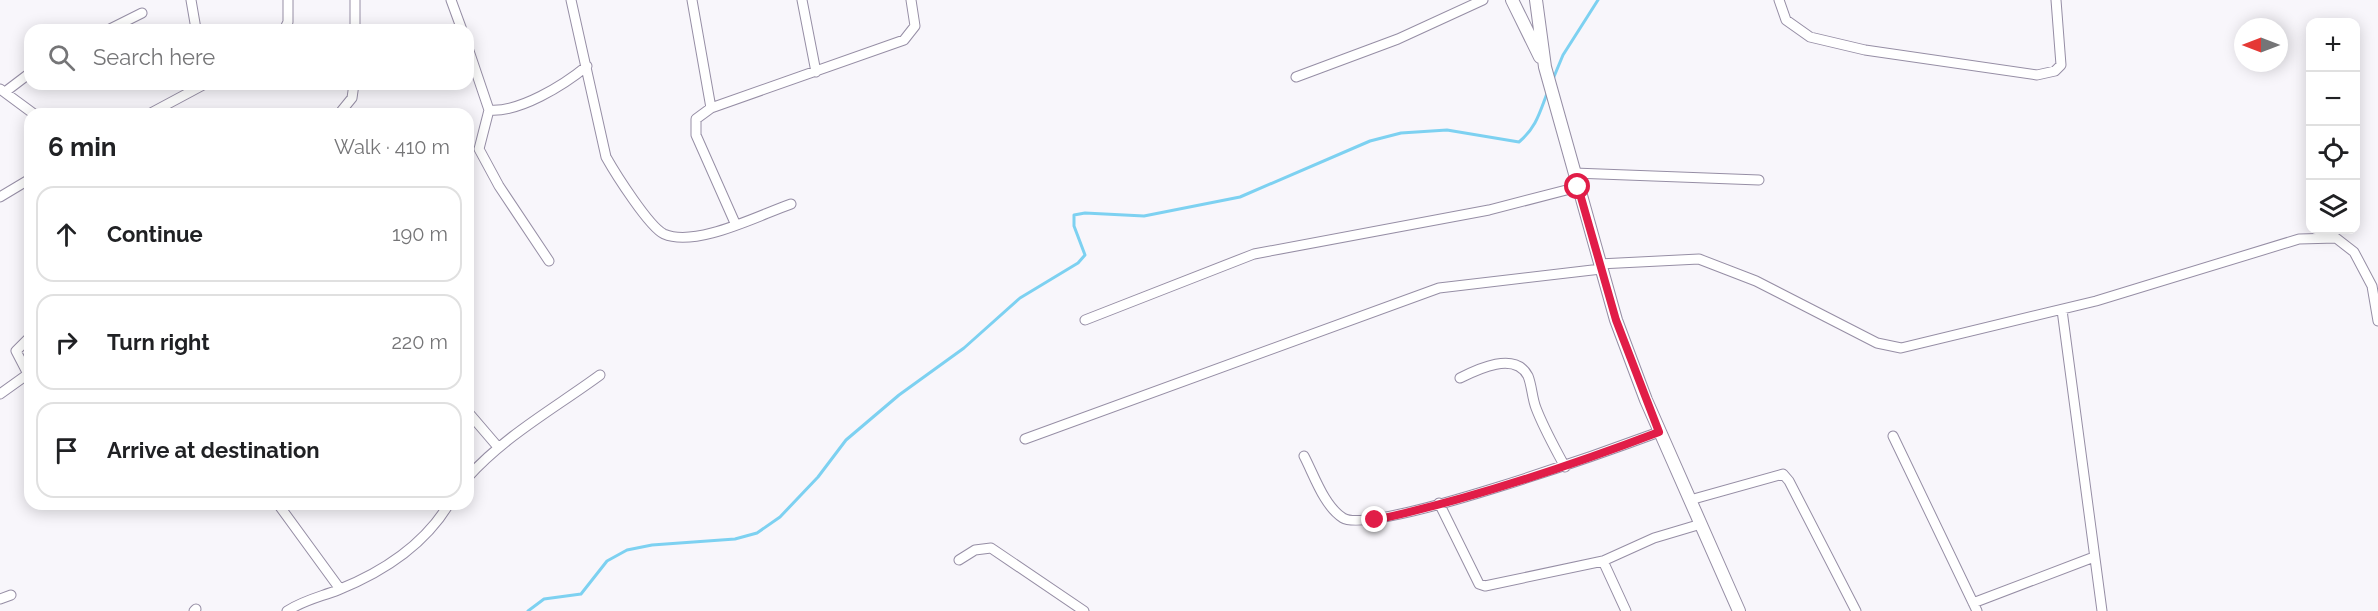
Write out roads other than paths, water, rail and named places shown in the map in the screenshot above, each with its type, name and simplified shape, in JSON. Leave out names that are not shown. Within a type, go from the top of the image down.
[{"type":"street","points":[[191,0],[195,24]]},
{"type":"street","points":[[287,24],[288,0]]},
{"type":"street","points":[[355,0],[355,24]]},
{"type":"street","points":[[451,0],[460,24]]},
{"type":"street","points":[[571,0],[606,157],[617,177],[654,225],[663,233],[684,238],[700,237],[791,204]]},
{"type":"street","points":[[692,0],[711,108]]},
{"type":"street","points":[[802,0],[816,72]]},
{"type":"street","points":[[735,223],[696,135],[696,119],[711,108],[904,40],[915,26],[911,0]]},
{"type":"street","points":[[1296,77],[1398,39],[1483,0]]},
{"type":"street","points":[[1512,0],[1545,67]]},
{"type":"street","points":[[1536,0],[1545,67],[1616,320],[1659,432],[1739,611]]},
{"type":"street","points":[[1779,0],[1786,20],[1810,37],[1865,50],[2037,75],[2055,71],[2061,64],[2055,0]]},
{"type":"street","points":[[120,24],[142,13]]},
{"type":"street","points":[[474,66],[489,110],[479,149],[499,186],[549,261]]},
{"type":"street","points":[[489,110],[508,110],[565,84],[587,66]]},
{"type":"street","points":[[24,77],[2,91],[26,108]]},
{"type":"street","points":[[160,108],[194,90]]},
{"type":"street","points":[[344,108],[352,98],[353,90]]},
{"type":"street","points":[[1574,173],[1759,180]]},
{"type":"street","points":[[0,197],[24,183]]},
{"type":"street","points":[[1086,320],[1254,254],[1489,210],[1578,187]]},
{"type":"street","points":[[1025,439],[1439,288],[1600,266],[1699,259],[1756,281],[1877,344],[1901,348],[2062,310],[2299,239],[2336,238],[2354,252],[2372,286],[2378,321]]},
{"type":"street","points":[[2062,310],[2102,611]]},
{"type":"street","points":[[24,343],[16,351],[24,366]]},
{"type":"street","points":[[1460,378],[1478,369],[1508,363],[1519,366],[1528,376],[1545,430],[1565,468]]},
{"type":"street","points":[[474,471],[498,447],[600,375]]},
{"type":"street","points":[[0,394],[24,379]]},
{"type":"street","points":[[474,419],[498,447]]},
{"type":"street","points":[[1304,456],[1331,508],[1344,519],[1359,523],[1565,468],[1659,432]]},
{"type":"street","points":[[1893,436],[1975,607],[2094,557]]},
{"type":"street","points":[[1690,500],[1783,474],[1856,611]]},
{"type":"street","points":[[1439,503],[1479,584],[1485,586],[1603,561],[1654,538],[1701,524]]},
{"type":"street","points":[[282,510],[340,589]]},
{"type":"street","points":[[287,611],[302,601],[373,575],[436,526],[445,510]]},
{"type":"street","points":[[959,560],[975,550],[991,548],[1084,611]]},
{"type":"street","points":[[1603,561],[1626,611]]},
{"type":"street","points":[[0,599],[11,595]]},
{"type":"waterway","points":[[1553,79],[1563,55],[1598,0]]},
{"type":"waterway","points":[[528,611],[544,599],[581,594],[607,561],[627,550],[652,545],[735,539],[757,533],[780,517],[818,477],[846,440],[899,395],[964,348],[1020,298],[1078,263],[1085,255],[1074,226],[1074,215],[1085,213],[1144,216],[1240,197],[1370,141],[1401,133],[1447,130],[1519,142],[1534,125],[1548,91]]}]
